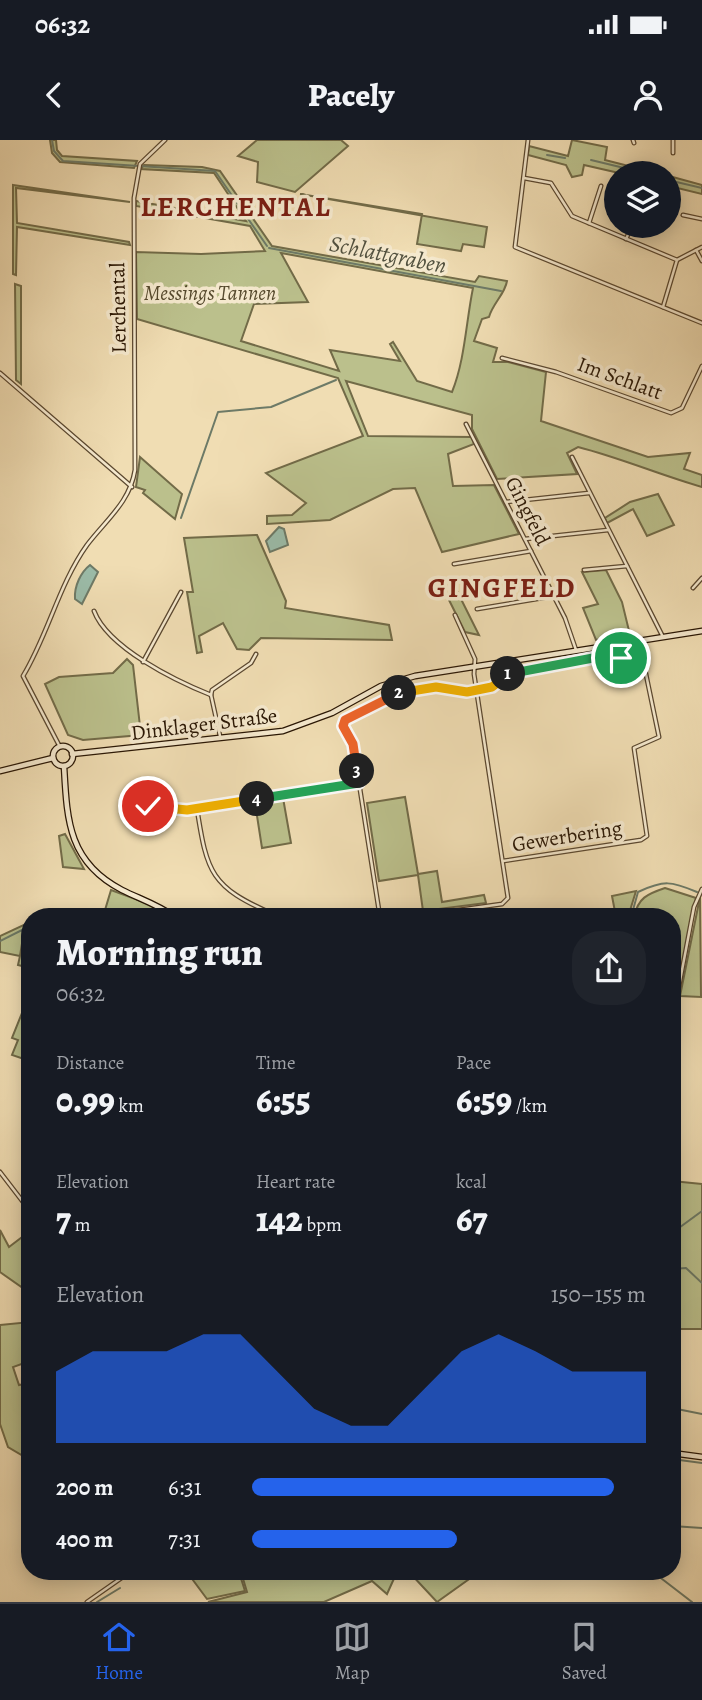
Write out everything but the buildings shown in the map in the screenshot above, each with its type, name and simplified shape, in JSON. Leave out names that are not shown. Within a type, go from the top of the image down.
[{"type":"main road","name":"Dinklager Straße","points":[[72,754],[284,731],[332,713],[381,686],[415,676],[702,631]]},
{"type":"main road","points":[[0,771],[53,758],[60,747],[66,747],[72,754],[71,762],[64,766],[55,763],[53,758]]},
{"type":"main road","points":[[64,766],[72,835],[87,864],[115,886],[158,908]]},
{"type":"main road","points":[[681,1455],[702,1457]]},
{"type":"street","name":"Lerchental","points":[[132,487],[135,470],[132,228],[138,169],[165,140]]},
{"type":"street","points":[[528,140],[515,247],[702,323]]},
{"type":"street","points":[[673,140],[674,153]]},
{"type":"street","points":[[524,178],[551,183],[570,215],[677,260]]},
{"type":"street","points":[[589,223],[601,186]]},
{"type":"street","points":[[683,215],[702,219]]},
{"type":"street","points":[[663,307],[677,260],[702,247]]},
{"type":"street","points":[[696,250],[702,261]]},
{"type":"street","name":"Im Schlatt","points":[[502,358],[556,372],[671,413],[682,408],[702,366]]},
{"type":"street","points":[[0,373],[132,487],[85,547],[23,676],[60,747]]},
{"type":"street","name":"Gingfeld","points":[[466,424],[568,624],[576,651]]},
{"type":"street","points":[[572,457],[663,637]]},
{"type":"street","points":[[506,502],[589,492]]},
{"type":"street","points":[[525,539],[608,530]]},
{"type":"street","points":[[454,564],[531,551]]},
{"type":"street","points":[[584,570],[627,566]]},
{"type":"street","points":[[693,588],[702,578]]},
{"type":"street","points":[[144,662],[181,592]]},
{"type":"street","points":[[477,609],[554,596]]},
{"type":"street","points":[[94,611],[98,621],[144,662],[211,695]]},
{"type":"street","name":"Gewerbering","points":[[455,615],[473,654],[507,901],[464,908]]},
{"type":"street","name":"Gewerbering","points":[[503,861],[641,840],[647,836],[634,748],[659,737],[643,660],[642,640]]},
{"type":"street","points":[[220,740],[212,690],[251,663],[256,654]]},
{"type":"street","points":[[379,908],[353,744],[343,726],[345,720],[383,698],[408,690],[436,687],[477,691],[492,687],[502,677],[521,669],[606,657],[643,660]]},
{"type":"street","points":[[136,800],[148,806],[197,809],[359,783]]},
{"type":"street","points":[[197,809],[204,855],[212,872],[241,899],[257,908]]},
{"type":"street","points":[[681,976],[694,907],[702,889]]},
{"type":"street","points":[[0,1172],[21,1200]]},
{"type":"street","points":[[86,1602],[118,1580]]},
{"type":"green space","points":[[50,140],[56,140],[57,150],[62,156],[137,161],[134,168],[60,162],[52,153]]},
{"type":"green space","points":[[257,140],[341,140],[348,146],[295,192],[257,182],[258,162],[238,156]]},
{"type":"green space","points":[[572,140],[607,147],[605,160],[609,161],[604,161],[604,170],[584,165],[582,175],[572,177],[566,165],[528,155],[529,146],[568,156]]},
{"type":"green space","name":"Messings Tannen","points":[[144,165],[202,167],[220,171],[272,246],[475,282],[479,276],[507,281],[489,317],[482,319],[474,341],[497,348],[493,362],[508,362],[546,372],[541,421],[648,457],[690,453],[684,469],[702,475],[702,487],[578,447],[567,453],[577,474],[497,479],[472,429],[472,415],[346,381],[368,436],[472,437],[474,444],[448,454],[453,486],[494,485],[519,534],[442,552],[415,488],[393,489],[330,520],[267,524],[267,516],[292,515],[306,503],[266,473],[363,436],[338,378],[137,319],[136,252],[201,254],[265,251],[250,226],[136,206],[136,201],[246,221],[214,173],[141,169]],"holes":[[[281,253],[473,288],[463,354],[452,392],[417,381],[393,342],[390,344],[400,361],[330,350],[339,371],[241,341],[254,304],[308,302]]]},
{"type":"green space","points":[[681,179],[702,185],[702,194],[681,189]]},
{"type":"green space","points":[[13,185],[130,202],[16,188],[17,223],[129,242],[130,245],[17,227],[16,275],[13,274]]},
{"type":"green space","points":[[300,194],[422,214],[422,215]]},
{"type":"green space","points":[[422,215],[487,227],[484,247],[463,244],[461,251],[417,244]]},
{"type":"green space","points":[[15,284],[21,286],[21,384],[16,380]]},
{"type":"green space","points":[[140,457],[182,494],[175,519],[143,493],[145,490],[136,487]]},
{"type":"green space","points":[[658,494],[674,525],[647,536],[633,509],[607,523],[605,518],[630,502]]},
{"type":"green space","points":[[257,535],[286,601],[285,608],[389,625],[392,640],[261,638],[249,650],[237,649],[223,623],[199,636],[202,652],[197,653],[187,592],[193,592],[184,538]]},
{"type":"green space","points":[[606,570],[622,602],[630,635],[596,640],[583,608],[598,604],[582,572]]},
{"type":"green space","points":[[456,589],[479,635],[465,632],[449,600]]},
{"type":"green space","points":[[127,659],[133,665],[141,735],[83,740],[68,735],[45,684],[59,677],[113,673]]},
{"type":"green space","points":[[405,797],[418,874],[437,871],[442,902],[484,895],[486,903],[423,908],[418,875],[379,881],[367,803]]},
{"type":"green space","points":[[283,798],[291,843],[262,848],[255,803]]},
{"type":"green space","points":[[65,834],[84,869],[63,867],[59,836]]},
{"type":"green space","points":[[665,888],[696,898],[681,970],[681,908],[637,908],[644,898]]},
{"type":"green space","points":[[111,890],[155,908],[106,908]]},
{"type":"green space","points":[[636,891],[631,908],[614,908],[612,896]]},
{"type":"green space","points":[[700,897],[701,997],[681,996]]},
{"type":"green space","points":[[21,926],[20,956],[0,952],[0,936]]},
{"type":"green space","points":[[21,1016],[21,1058],[12,1055],[18,1040],[12,1038]]},
{"type":"green space","points":[[681,1182],[702,1184],[702,1329],[681,1329]]},
{"type":"green space","points":[[0,1230],[9,1247],[21,1238],[21,1287],[0,1272]]},
{"type":"green space","points":[[21,1323],[21,1364],[13,1367],[21,1385],[21,1455],[8,1447],[0,1424],[0,1325]]},
{"type":"green space","points":[[193,1580],[242,1580],[245,1591],[207,1599]]},
{"type":"green space","points":[[243,1580],[393,1580],[387,1594],[372,1581],[324,1602],[208,1602],[247,1592]]},
{"type":"green space","points":[[416,1580],[468,1580],[437,1602]]},
{"type":"shaded area","points":[[279,527],[284,529],[288,545],[270,552],[266,541]]},
{"type":"shaded area","points":[[90,565],[98,572],[82,604],[75,599],[77,584]]},
{"type":"waterway","name":"Schlattgraben","points":[[52,140],[54,151],[63,161],[215,171],[267,246]]},
{"type":"waterway","points":[[547,155],[565,158]]},
{"type":"waterway","points":[[591,160],[604,163]]},
{"type":"waterway","points":[[681,183],[702,188]]},
{"type":"waterway","name":"Schlattgraben","points":[[269,248],[501,291]]},
{"type":"waterway","points":[[181,518],[218,412],[271,407],[336,380]]},
{"type":"waterway","points":[[634,908],[638,892],[661,884],[667,883],[697,892]]},
{"type":"waterway","points":[[0,941],[21,930]]},
{"type":"waterway","points":[[681,1226],[702,1211]]},
{"type":"waterway","points":[[681,1268],[686,1268],[702,1283]]},
{"type":"waterway","points":[[681,1410],[702,1414]]},
{"type":"waterway","points":[[681,1460],[702,1463]]},
{"type":"waterway","points":[[681,1527],[702,1528]]},
{"type":"waterway","points":[[663,1580],[692,1602]]},
{"type":"waterway","points":[[97,1602],[120,1588]]},
{"type":"district","name":"LERCHENTAL","points":[[236,206]]},
{"type":"district","name":"GINGFELD","points":[[502,587]]},
{"type":"route","points":[[148,806],[197,809],[359,783],[353,744],[343,726],[345,720],[352,715],[383,698],[421,688],[448,688],[467,692],[492,687],[502,677],[521,669],[606,657],[621,658]]}]
